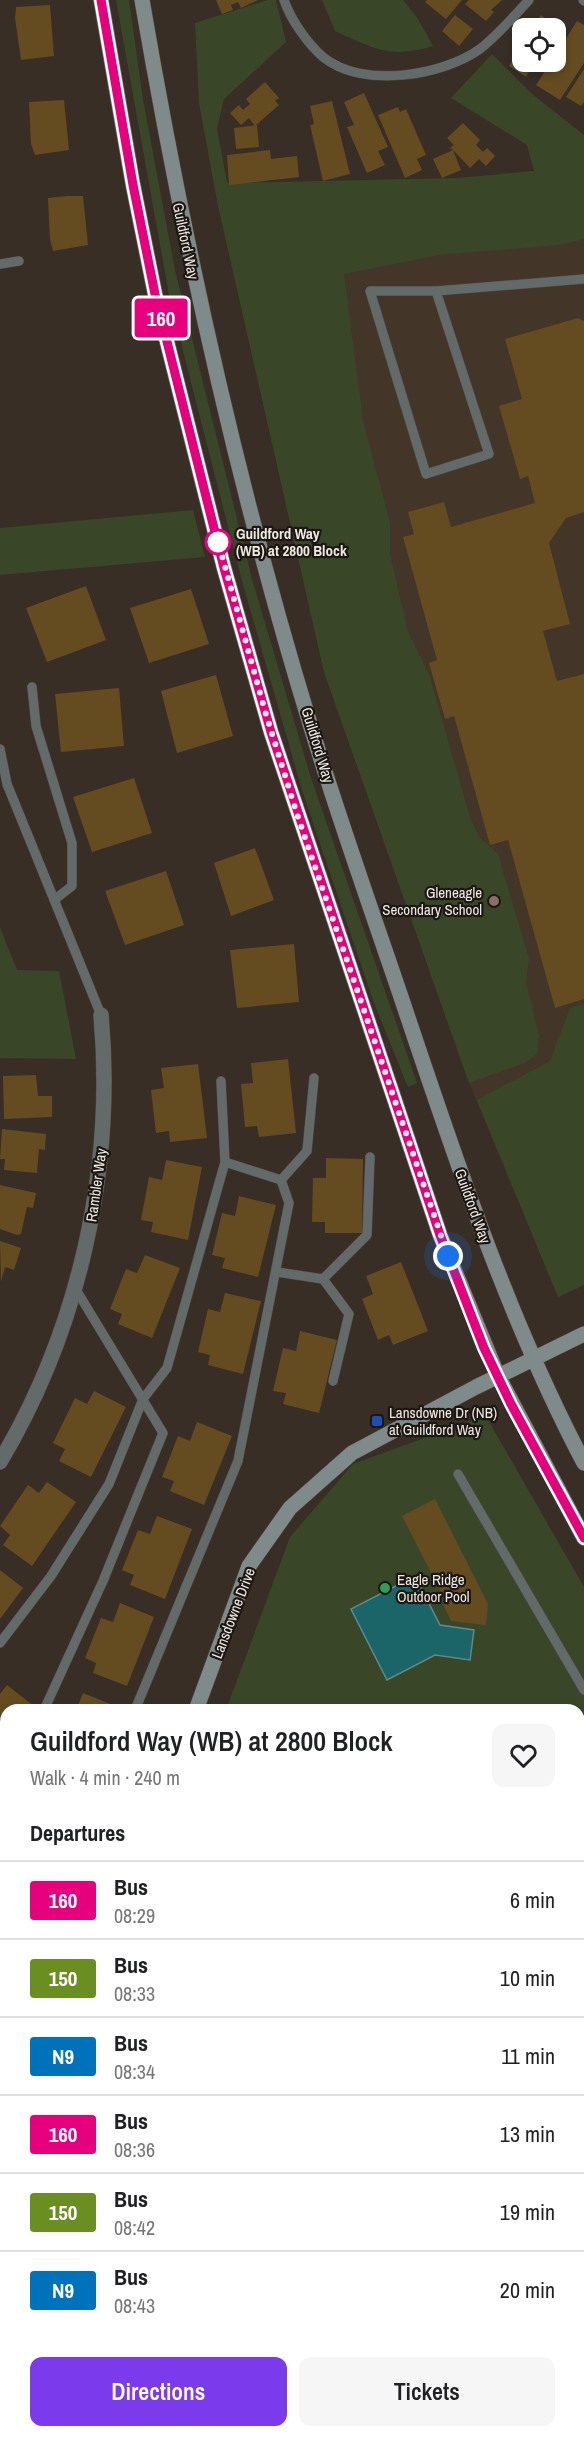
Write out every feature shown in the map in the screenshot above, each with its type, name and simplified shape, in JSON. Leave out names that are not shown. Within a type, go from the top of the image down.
[{"type":"main road","points":[[101,0],[133,185],[155,294],[249,657],[297,814],[436,1224],[498,1376],[584,1538]]},
{"type":"main road","name":"Guildford Way","points":[[142,0],[172,177],[196,286],[260,543],[311,726],[477,1222],[549,1396],[584,1463]]},
{"type":"main road","name":"Lansdowne Drive","points":[[198,1704],[249,1566],[290,1508],[352,1452],[584,1334]]},
{"type":"street","name":"Rambler Way","points":[[0,1462],[38,1392],[74,1287],[90,1229],[98,1177],[105,1060],[101,1015]]},
{"type":"lane","points":[[284,0],[298,28],[324,57],[347,69],[380,76],[408,75],[441,69],[480,48],[530,0]]},
{"type":"lane","points":[[0,264],[19,261]]},
{"type":"lane","points":[[436,291],[489,454],[426,474],[370,291],[436,291],[584,279]]},
{"type":"lane","points":[[32,687],[36,726],[72,843],[72,886],[54,900]]},
{"type":"lane","name":"Rambler Way","points":[[0,749],[7,784],[101,1015]]},
{"type":"lane","points":[[281,1180],[307,1151],[314,1078]]},
{"type":"lane","points":[[0,1643],[51,1576],[110,1484],[143,1399],[167,1368],[225,1162],[221,1081]]},
{"type":"lane","points":[[323,1279],[367,1235],[370,1157]]},
{"type":"lane","points":[[225,1162],[281,1180]]},
{"type":"lane","points":[[137,1704],[238,1461],[290,1203],[281,1180]]},
{"type":"lane","points":[[277,1272],[323,1279],[348,1314],[333,1382]]},
{"type":"lane","points":[[47,1704],[103,1581],[163,1433],[74,1287]]},
{"type":"lane","points":[[458,1474],[584,1690]]},
{"type":"shaded area","name":"Gleneagle Secondary School","points":[[584,166],[584,1285],[558,1297],[469,1083],[324,672],[217,201]]},
{"type":"green space","points":[[116,0],[129,0],[143,100],[175,270],[252,579],[311,778],[417,1083],[408,1087],[374,1003],[302,790],[242,581],[170,300]]},
{"type":"green space","points":[[268,0],[276,0],[286,42],[224,99],[217,128],[227,183],[459,178],[534,171],[527,145],[451,98],[492,54],[532,94],[584,135],[584,239],[559,245],[439,255],[344,274],[363,420],[390,523],[390,554],[408,632],[429,674],[470,817],[480,838],[498,854],[529,959],[526,982],[539,1036],[537,1054],[525,1063],[469,1083],[324,672],[217,201],[199,103],[195,23]]},
{"type":"green space","points":[[322,0],[403,0],[418,19],[433,46],[393,52],[361,43],[335,31]]},
{"type":"green space","points":[[193,510],[205,557],[0,575],[0,528]]},
{"type":"green space","points":[[0,927],[17,970],[59,971],[76,1059],[0,1058]]},
{"type":"green space","points":[[584,1004],[584,1285],[558,1297],[477,1100],[550,1061],[570,1008]]},
{"type":"green space","points":[[473,1420],[488,1420],[584,1587],[584,1704],[228,1704],[290,1537],[353,1464]]},
{"type":"water","points":[[415,1576],[440,1625],[474,1630],[470,1660],[435,1655],[387,1680],[351,1609]]},
{"type":"building","points":[[216,0],[258,0],[241,8],[238,2],[231,5],[233,10],[222,14]]},
{"type":"building","points":[[427,0],[462,0],[446,19],[425,2]]},
{"type":"building","points":[[469,0],[502,0],[491,10],[494,12],[486,21],[465,4]]},
{"type":"building","points":[[50,5],[54,56],[21,60],[15,18],[16,7]]},
{"type":"building","points":[[455,15],[473,29],[459,46],[442,31]]},
{"type":"building","points":[[577,21],[584,25],[584,63],[560,100],[536,85],[544,72],[566,72],[566,38]]},
{"type":"building","points":[[584,69],[584,102],[581,106],[566,97]]},
{"type":"building","points":[[518,72],[529,72],[526,77]]},
{"type":"building","points":[[265,82],[279,98],[275,101],[279,105],[255,126],[249,118],[241,125],[230,113],[239,105],[243,110],[250,104],[246,99]]},
{"type":"building","points":[[364,93],[388,147],[378,151],[385,165],[367,173],[347,127],[354,125],[344,102]]},
{"type":"building","points":[[64,100],[69,150],[35,155],[31,144],[29,102]]},
{"type":"building","points":[[332,101],[350,174],[323,181],[310,125],[314,124],[310,106]]},
{"type":"building","points":[[398,107],[400,112],[406,109],[426,155],[417,159],[422,170],[405,178],[378,115]]},
{"type":"building","points":[[463,123],[480,140],[476,145],[483,152],[487,148],[495,156],[486,166],[479,159],[470,168],[450,148],[454,145],[447,138]]},
{"type":"building","points":[[257,125],[259,147],[236,149],[234,128]]},
{"type":"building","points":[[270,150],[271,159],[297,156],[299,177],[229,185],[227,155]]},
{"type":"building","points":[[453,150],[461,170],[442,178],[433,159]]},
{"type":"building","points":[[83,196],[88,245],[53,251],[50,240],[48,198]]},
{"type":"building","points":[[578,318],[584,321],[584,512],[566,518],[549,543],[570,624],[543,631],[557,681],[584,674],[584,999],[555,1008],[508,840],[490,845],[454,716],[445,719],[429,663],[437,660],[403,537],[414,534],[408,512],[444,502],[451,527],[535,503],[528,476],[520,479],[499,406],[522,399],[505,339]]},
{"type":"building","points":[[86,586],[106,640],[47,662],[26,608]]},
{"type":"building","points":[[191,589],[209,644],[149,663],[130,608]]},
{"type":"building","points":[[216,675],[233,736],[177,753],[161,691]]},
{"type":"building","points":[[119,688],[124,746],[61,752],[55,694]]},
{"type":"building","points":[[134,778],[152,833],[92,852],[73,797]]},
{"type":"building","points":[[255,848],[274,900],[231,916],[214,863]]},
{"type":"building","points":[[166,871],[184,925],[125,945],[105,891]]},
{"type":"building","points":[[294,944],[299,1002],[237,1008],[230,950]]},
{"type":"building","points":[[288,1059],[296,1133],[259,1137],[257,1126],[245,1127],[241,1084],[253,1083],[251,1063]]},
{"type":"building","points":[[198,1064],[207,1138],[170,1142],[169,1131],[156,1133],[151,1090],[164,1088],[161,1068]]},
{"type":"building","points":[[36,1075],[38,1096],[52,1096],[52,1117],[4,1119],[3,1076]]},
{"type":"building","points":[[2,1129],[46,1134],[45,1150],[39,1149],[37,1173],[4,1170],[5,1159],[0,1159]]},
{"type":"building","points":[[326,1158],[363,1159],[362,1233],[325,1233],[325,1222],[312,1222],[313,1178],[326,1178]]},
{"type":"building","points":[[166,1160],[202,1167],[188,1240],[151,1232],[153,1222],[141,1220],[149,1177],[162,1180]]},
{"type":"building","points":[[0,1185],[36,1193],[33,1208],[27,1207],[21,1234],[17,1235],[0,1229]]},
{"type":"building","points":[[239,1196],[276,1205],[258,1277],[222,1268],[225,1258],[212,1255],[222,1213],[235,1216]]},
{"type":"building","points":[[0,1241],[21,1248],[14,1270],[5,1267],[1,1282]]},
{"type":"building","points":[[145,1255],[180,1268],[152,1338],[118,1324],[122,1314],[110,1309],[126,1269],[137,1273]]},
{"type":"building","points":[[401,1262],[428,1331],[393,1345],[389,1335],[378,1340],[362,1299],[373,1294],[366,1276]]},
{"type":"building","points":[[225,1293],[261,1301],[243,1374],[208,1365],[210,1355],[198,1352],[208,1309],[220,1312]]},
{"type":"building","points":[[300,1331],[337,1340],[319,1413],[283,1404],[286,1393],[273,1391],[283,1348],[296,1351]]},
{"type":"building","points":[[94,1391],[126,1407],[91,1477],[59,1461],[65,1449],[53,1443],[75,1398],[87,1404]]},
{"type":"building","points":[[197,1422],[232,1436],[204,1505],[170,1491],[174,1481],[162,1477],[178,1436],[190,1441]]},
{"type":"building","points":[[47,1482],[76,1502],[32,1566],[3,1545],[10,1535],[0,1526],[28,1485],[39,1493]]},
{"type":"building","points":[[435,1499],[488,1604],[486,1625],[451,1621],[443,1604],[446,1602],[402,1516]]},
{"type":"building","points":[[157,1516],[192,1529],[165,1599],[130,1585],[134,1575],[122,1570],[138,1530],[150,1534]]},
{"type":"building","points":[[0,1570],[23,1588],[0,1619]]},
{"type":"building","points":[[120,1603],[154,1617],[127,1686],[93,1673],[96,1663],[85,1658],[101,1618],[113,1622]]},
{"type":"building","points":[[7,1685],[31,1704],[0,1704],[0,1694]]},
{"type":"building","points":[[83,1693],[110,1704],[78,1704]]},
{"type":"bus line","name":"160","points":[[101,0],[133,185],[155,294],[224,568],[271,732],[360,1004],[440,1235],[484,1348],[511,1404],[584,1538]]},
{"type":"place","name":"Guildford Way (WB) at 2800 Block","points":[[218,542]]},
{"type":"place","name":"Gleneagle Secondary School","points":[[494,901]]},
{"type":"place","name":"Lansdowne Dr (NB) at Guildford Way","points":[[377,1421]]},
{"type":"place","name":"Eagle Ridge Outdoor Pool","points":[[385,1588]]},
{"type":"route","points":[[218,542],[216,534],[265,711],[297,814],[360,1004],[448,1256]]}]
